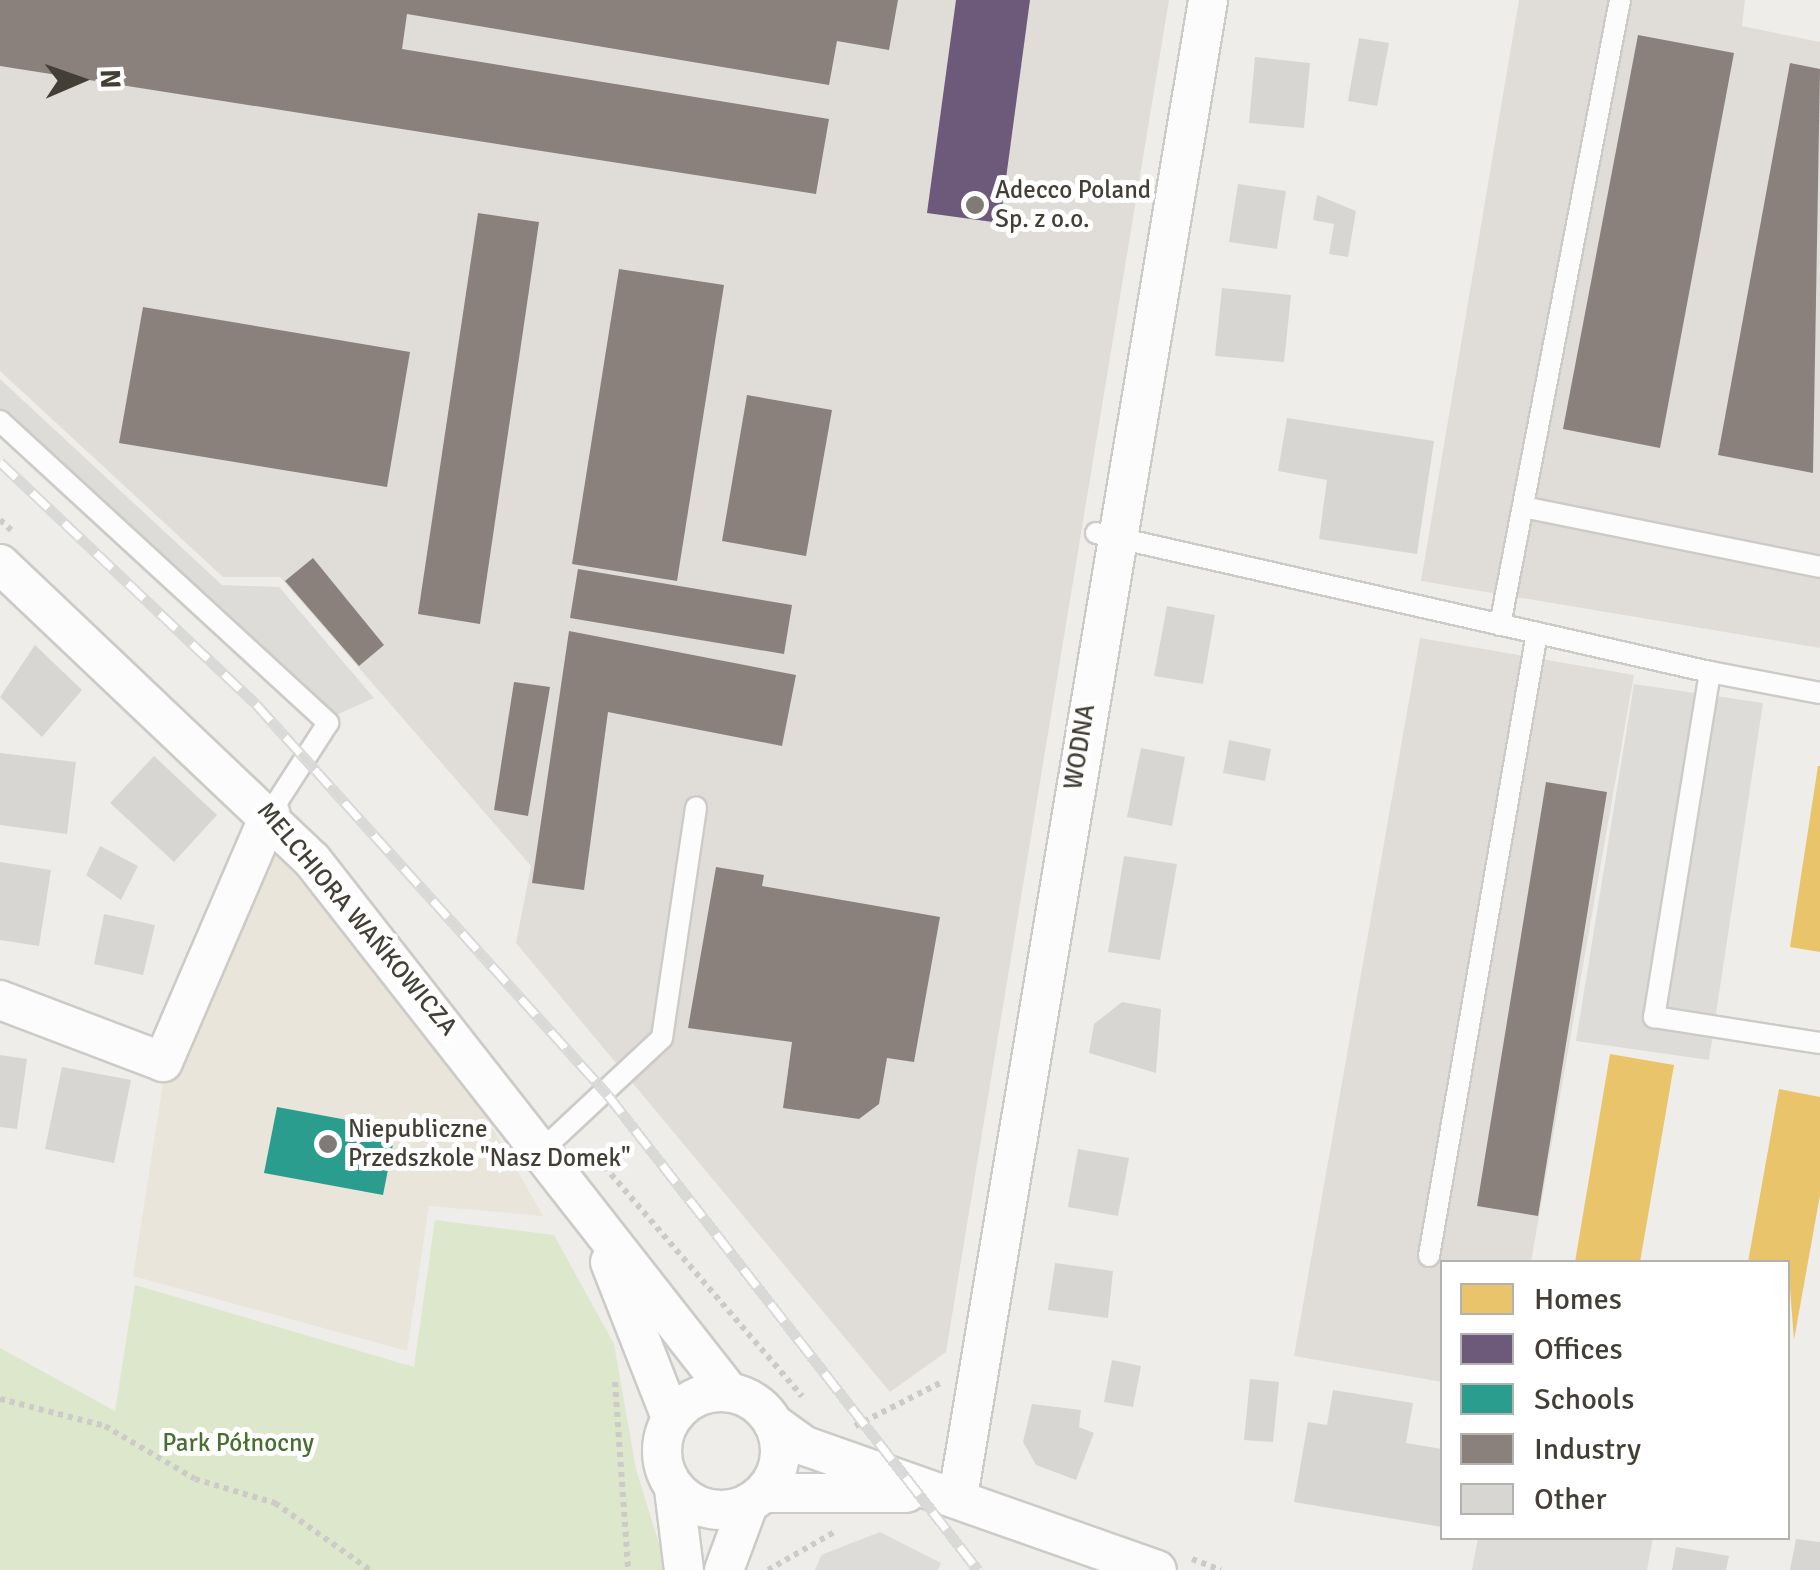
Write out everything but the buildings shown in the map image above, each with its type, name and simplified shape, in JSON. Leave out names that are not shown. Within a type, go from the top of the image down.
[{"type":"street","name":"WODNA","points":[[958,1496],[1105,535],[1208,0]]},
{"type":"street","name":"MELCHIORA WAŃKOWICZA","points":[[0,564],[270,813],[544,1148],[593,1222],[729,1392]]},
{"type":"street","points":[[0,1000],[162,1062],[270,813]]},
{"type":"street","name":"MELCHIORA WAŃKOWICZA","points":[[593,1222],[671,1418]]},
{"type":"street","points":[[684,1570],[674,1490],[661,1454],[671,1418],[690,1400],[729,1392],[805,1446],[958,1496],[1156,1570]]},
{"type":"street","points":[[724,1570],[756,1499],[780,1460],[773,1423]]},
{"type":"street","points":[[674,1490],[708,1510],[756,1499],[958,1496]]},
{"type":"lane","points":[[1500,625],[1620,0]]},
{"type":"lane","points":[[0,421],[328,723],[270,813]]},
{"type":"lane","points":[[1523,507],[1820,567]]},
{"type":"lane","points":[[1105,535],[1710,672],[1820,693]]},
{"type":"lane","points":[[1429,1256],[1537,633]]},
{"type":"lane","points":[[1710,672],[1654,1018],[1820,1043]]},
{"type":"lane","points":[[544,1148],[662,1038],[696,807]]},
{"type":"path","points":[[612,1364],[628,1570]]},
{"type":"path","points":[[0,1399],[105,1426],[194,1479],[275,1502],[370,1570]]},
{"type":"shaded area","points":[[0,0],[1169,0],[946,1352],[890,1392],[516,943],[531,866],[280,577],[223,577],[0,371]]},
{"type":"shaded area","points":[[1519,0],[1745,0],[1742,26],[1820,42],[1820,648],[1421,581]]},
{"type":"shaded area","points":[[0,379],[222,585],[279,587],[374,698],[332,717],[0,411]]},
{"type":"shaded area","points":[[1420,638],[1634,675],[1531,1260],[1440,1260],[1440,1382],[1294,1356]]},
{"type":"shaded area","points":[[1634,684],[1763,703],[1709,1060],[1576,1041]]},
{"type":"shaded area","name":"Niepubliczne Przedszkole \"Nasz Domek\"","points":[[275,851],[460,1071],[543,1216],[429,1206],[407,1351],[133,1276],[163,1083],[183,1066]]},
{"type":"shaded area","points":[[880,1532],[941,1563],[938,1570],[815,1570],[821,1555]]},
{"type":"shaded area","points":[[1478,1540],[1653,1540],[1647,1570],[1472,1570]]},
{"type":"green space","name":"Park Północny","points":[[435,1220],[554,1235],[614,1344],[636,1469],[667,1570],[0,1570],[0,1348],[115,1411],[135,1285],[414,1367]]},
{"type":"railway","points":[[0,462],[256,704],[608,1095],[978,1570]]},
{"type":"place","name":"Adecco Poland Sp. z o.o.","points":[[975,205]]},
{"type":"place","name":"Niepubliczne Przedszkole \"Nasz Domek\"","points":[[328,1144]]}]
